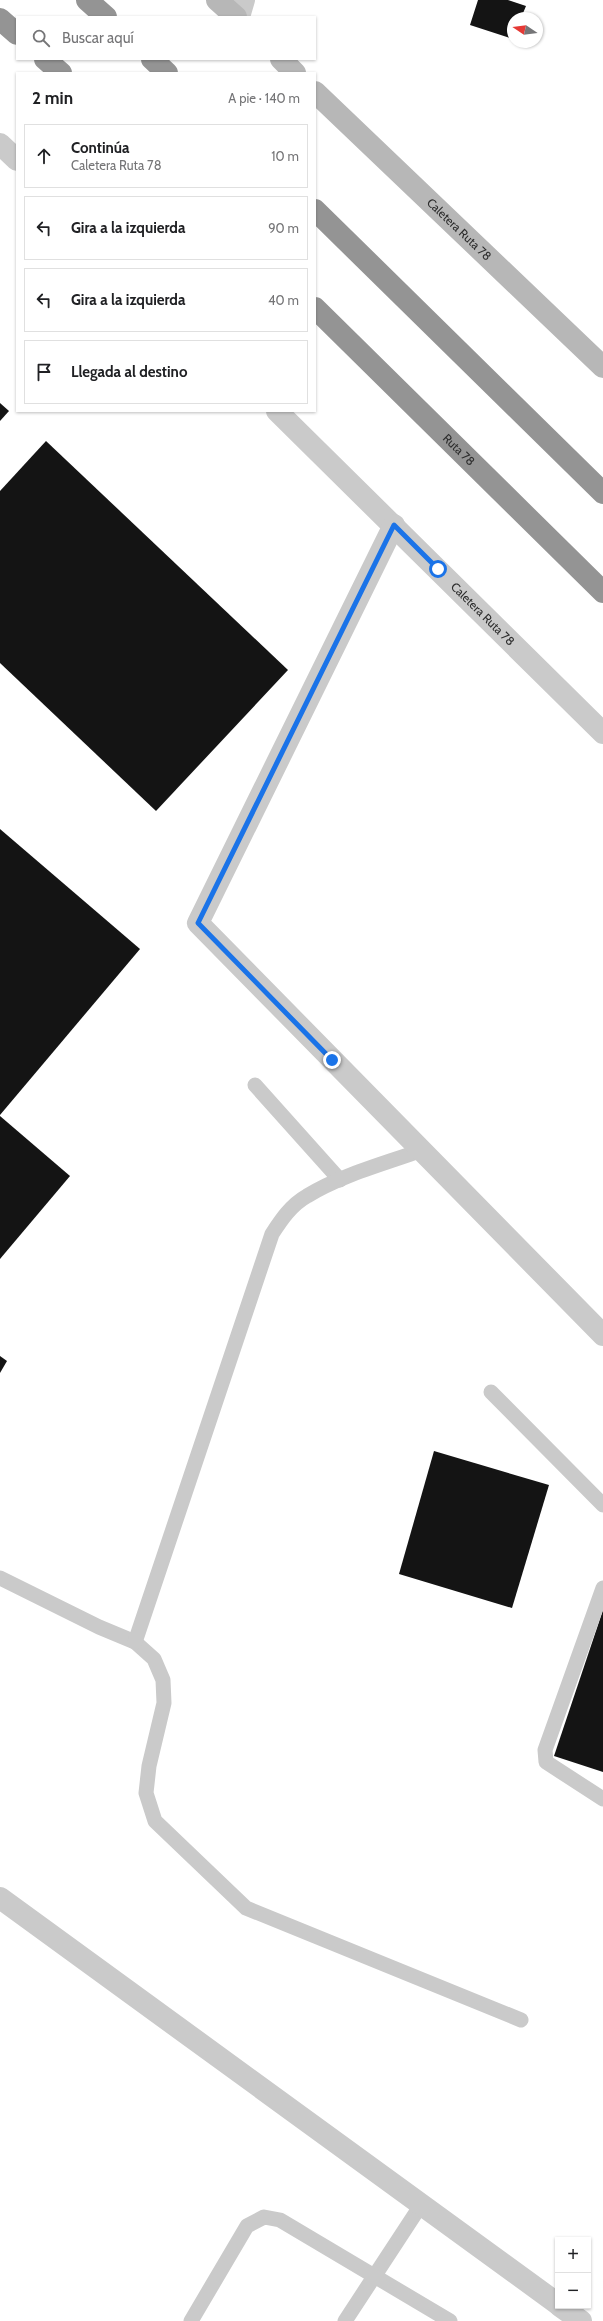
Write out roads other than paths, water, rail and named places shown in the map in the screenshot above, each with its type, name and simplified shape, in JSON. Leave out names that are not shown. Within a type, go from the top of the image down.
[{"type":"highway","points":[[87,0],[105,16]]},
{"type":"highway","points":[[0,19],[16,33]]},
{"type":"highway","points":[[46,60],[60,72]]},
{"type":"highway","points":[[153,60],[166,72]]},
{"type":"highway","points":[[316,211],[603,493]]},
{"type":"highway","name":"Ruta 78","points":[[316,309],[603,592]]},
{"type":"street","points":[[217,0],[236,16]]},
{"type":"street","points":[[237,16],[244,0]]},
{"type":"street","points":[[282,60],[294,72]]},
{"type":"street","name":"Caletera Ruta 78","points":[[316,93],[603,367]]},
{"type":"street","points":[[0,144],[16,159]]},
{"type":"street","name":"Caletera Ruta 78","points":[[278,412],[603,733]]},
{"type":"street","points":[[394,525],[198,923],[603,1335]]},
{"type":"street","points":[[0,1898],[555,2302]]},
{"type":"street","points":[[564,2309],[581,2321]]},
{"type":"lane","points":[[255,1085],[340,1180]]},
{"type":"lane","points":[[135,1642],[272,1234],[284,1215],[306,1196],[340,1180],[422,1150]]},
{"type":"lane","points":[[491,1392],[603,1505]]},
{"type":"lane","points":[[0,1578],[99,1627],[135,1642],[154,1659],[163,1680],[164,1703],[149,1766],[146,1793],[155,1820],[246,1908],[521,2020]]},
{"type":"lane","points":[[603,1588],[545,1750],[546,1762],[603,1799]]},
{"type":"lane","points":[[345,2321],[421,2205]]},
{"type":"lane","points":[[191,2321],[247,2226],[264,2217],[280,2220],[375,2275],[450,2321]]}]
